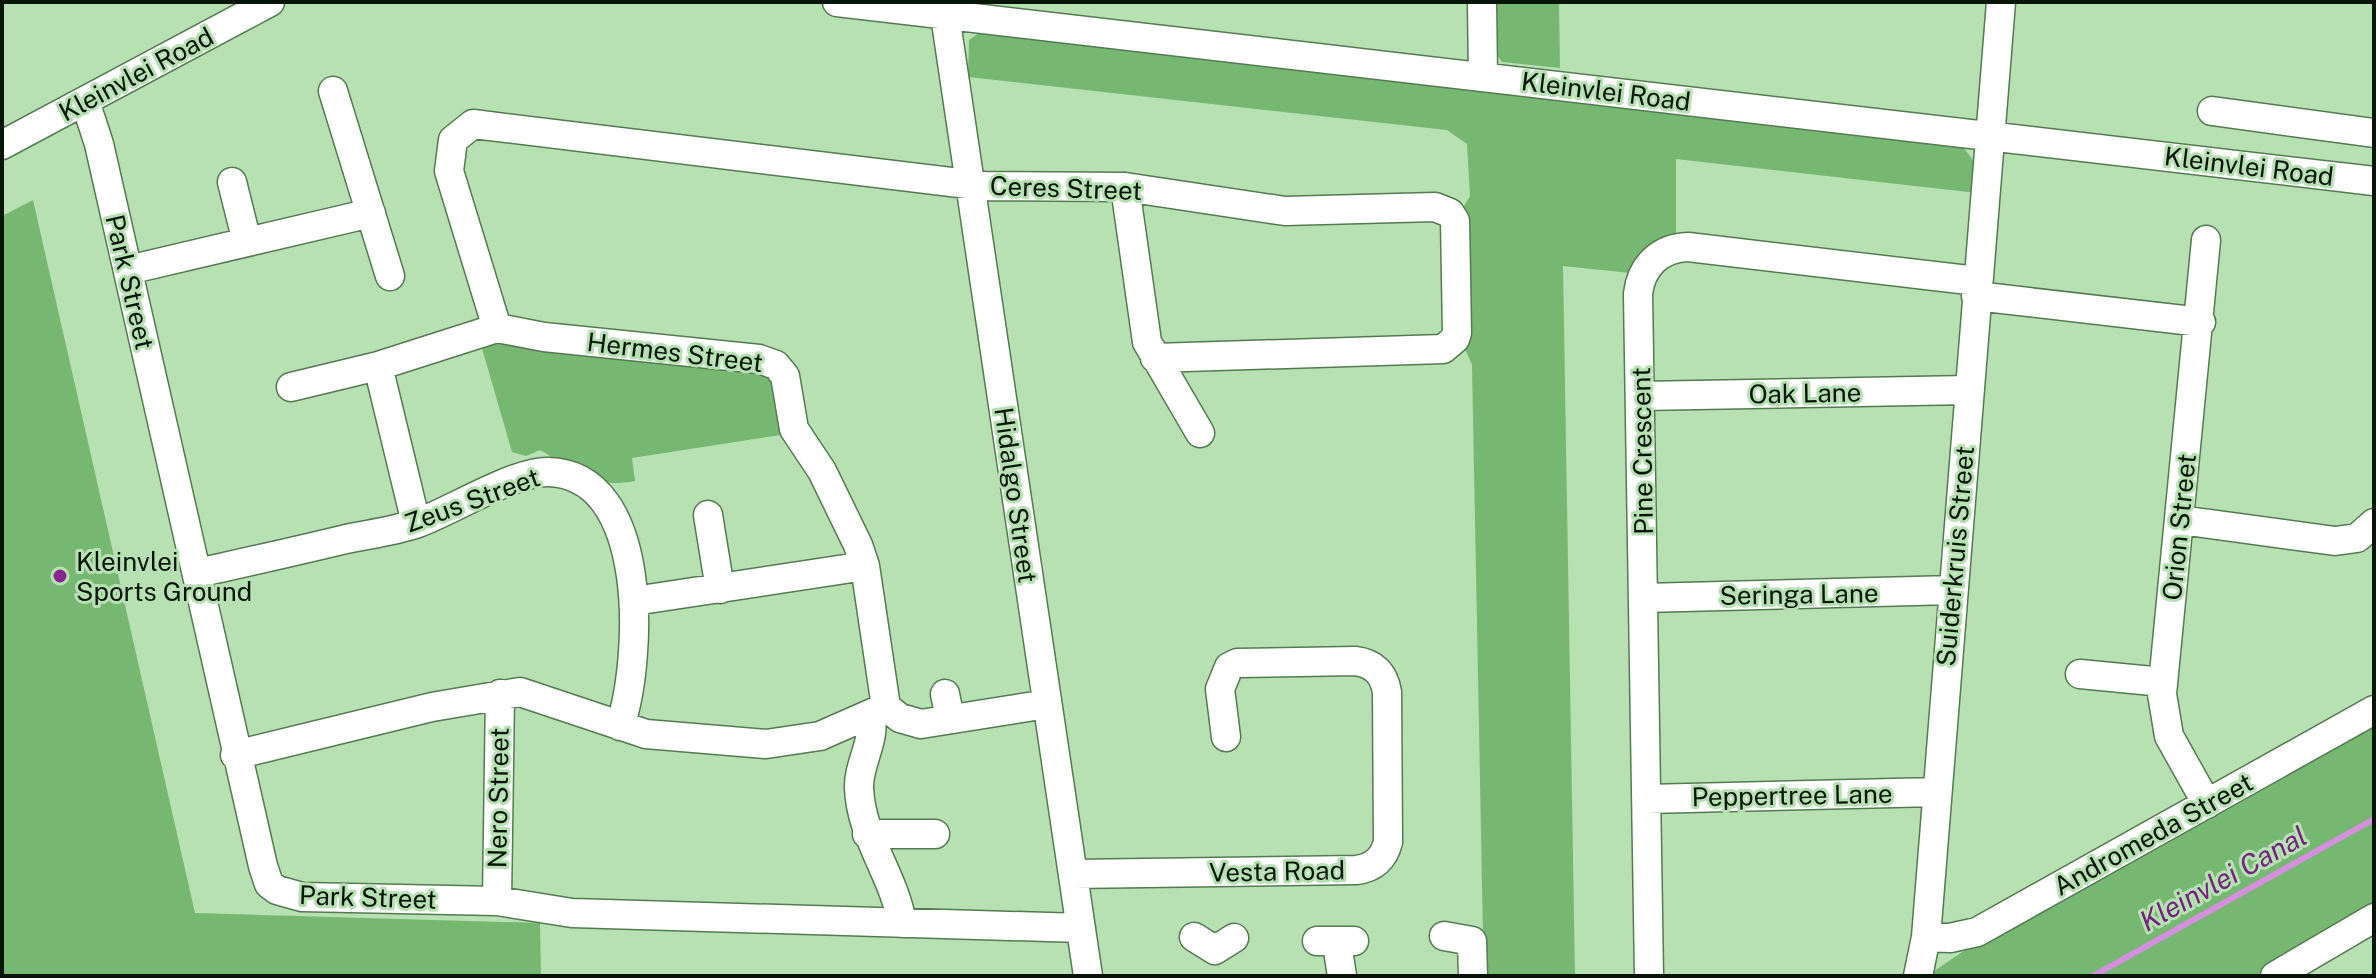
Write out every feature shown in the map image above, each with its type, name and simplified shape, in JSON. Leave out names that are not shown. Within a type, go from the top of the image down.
[{"type":"street","name":"Kleinvlei Road","points":[[2,145],[270,2]]},
{"type":"street","name":"Kleinvlei Road","points":[[837,2],[944,8],[1483,77],[2374,181]]},
{"type":"street","points":[[1482,2],[1483,77]]},
{"type":"street","name":"Suiderkruis Street","points":[[1918,976],[1926,937],[2001,2]]},
{"type":"street","name":"Hidalgo Street","points":[[944,8],[1088,976]]},
{"type":"street","points":[[333,91],[390,276]]},
{"type":"street","name":"Park Street","points":[[85,101],[98,141],[198,573],[235,755],[267,880],[281,893],[302,897],[497,901],[572,913],[1081,928]]},
{"type":"street","points":[[2212,111],[2374,133]]},
{"type":"street","name":"Ceres Street","points":[[497,328],[449,171],[453,140],[473,124],[984,186],[1125,187],[1285,211],[1435,207],[1450,213],[1457,230],[1457,333],[1455,339],[1443,349],[1155,358]]},
{"type":"street","points":[[232,182],[247,242]]},
{"type":"street","points":[[1125,187],[1145,333],[1155,358],[1200,433]]},
{"type":"street","points":[[128,270],[371,213]]},
{"type":"street","name":"Orion Street","points":[[2206,240],[2201,322],[2163,682],[2163,713],[2169,736],[2207,804]]},
{"type":"street","name":"Pine Crescent","points":[[1649,976],[1639,285],[1652,261],[1669,250],[1688,247],[1977,288]]},
{"type":"street","points":[[1977,288],[2201,322]]},
{"type":"street","points":[[291,387],[378,366],[497,328]]},
{"type":"street","name":"Hermes Street","points":[[497,328],[544,337],[759,359],[776,365],[785,376],[794,429],[822,471],[865,566],[878,711],[859,786],[867,834],[893,883],[902,923]]},
{"type":"street","points":[[378,366],[416,523]]},
{"type":"street","name":"Oak Lane","points":[[1641,396],[1968,390]]},
{"type":"street","name":"Zeus Street","points":[[198,573],[416,523],[541,472],[571,477],[594,490],[615,515],[634,601],[633,682],[620,726]]},
{"type":"street","points":[[708,515],[720,589]]},
{"type":"street","points":[[2180,520],[2335,541],[2357,538],[2374,523]]},
{"type":"street","points":[[634,601],[865,566]]},
{"type":"street","name":"Seringa Lane","points":[[1644,598],[1953,590]]},
{"type":"street","name":"Vesta Road","points":[[1073,874],[1356,870],[1376,862],[1388,842],[1387,692],[1378,670],[1360,661],[1237,663],[1229,667],[1220,689],[1226,737]]},
{"type":"street","points":[[2080,674],[2163,682]]},
{"type":"street","points":[[235,755],[500,694],[534,694],[620,726],[665,737],[766,744],[820,736],[878,711],[913,722],[947,706],[1047,704]]},
{"type":"street","name":"Nero Street","points":[[497,901],[500,694]]},
{"type":"street","name":"Andromeda Street","points":[[1926,937],[1950,938],[1977,932],[2374,710]]},
{"type":"street","name":"Peppertree Lane","points":[[1647,799],[1936,792]]},
{"type":"street","points":[[867,834],[935,834]]},
{"type":"street","points":[[2275,976],[2374,918]]},
{"type":"street","points":[[1444,936],[1472,941],[1473,976]]},
{"type":"street","points":[[1336,942],[1342,976]]},
{"type":"green space","points":[[1491,2],[1559,2],[1560,68],[1502,62],[1495,52]]},
{"type":"green space","points":[[982,31],[1963,147],[1976,164],[1977,193],[1676,159],[1676,235],[1631,273],[1563,266],[1575,976],[1479,976],[1483,936],[1472,365],[1462,342],[1460,213],[1470,196],[1467,144],[1447,130],[968,77],[969,40]]},
{"type":"green space","name":"Kleinvlei Sports Ground","points":[[33,200],[195,913],[540,923],[541,976],[2,976],[2,216]]},
{"type":"green space","points":[[479,338],[759,369],[773,376],[787,434],[632,458],[635,481],[595,481],[540,450],[526,456],[512,452]]},
{"type":"green space","points":[[2374,721],[2374,909],[2255,976],[1927,976],[1968,948]]},
{"type":"waterway","name":"Kleinvlei Canal","points":[[2093,976],[2374,819]]},
{"type":"place","name":"Kleinvlei Sports Ground","points":[[60,576]]}]
